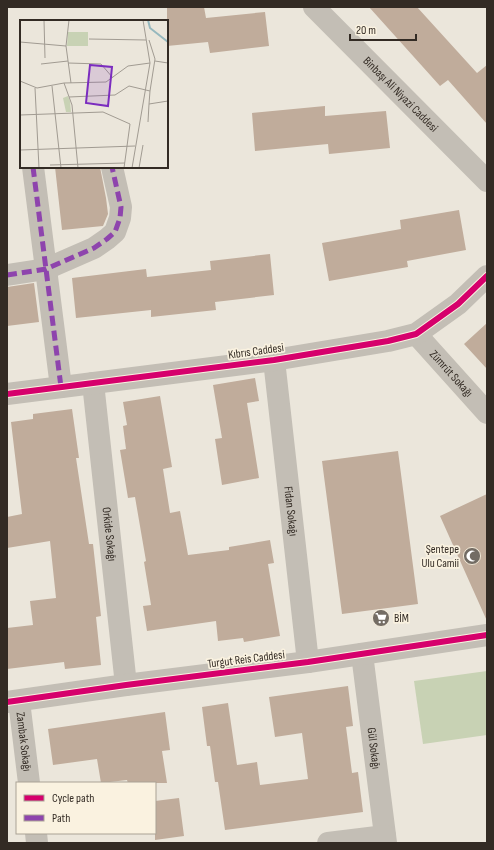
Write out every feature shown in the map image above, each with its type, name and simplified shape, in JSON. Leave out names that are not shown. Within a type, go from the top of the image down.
[{"type":"street","name":"Binbaşı Ali Niyazi Caddesi","points":[[318,8],[487,181]]},
{"type":"street","points":[[33,168],[61,387]]},
{"type":"street","points":[[7,275],[46,269],[94,248],[115,232],[120,218],[120,207],[112,168]]},
{"type":"street","name":"Kıbrıs Caddesi","points":[[7,394],[274,360],[388,341],[416,334],[458,304],[487,276]]},
{"type":"street","name":"Zümrüt Sokağı","points":[[416,334],[487,413]]},
{"type":"street","name":"Fidan Sokağı","points":[[274,360],[308,662]]},
{"type":"street","name":"Orkide Sokağı","points":[[93,383],[126,685]]},
{"type":"street","name":"Turgut Reis Caddesi","points":[[13,701],[308,662],[487,635]]},
{"type":"street","name":"Gül Sokağı","points":[[362,654],[386,840]]},
{"type":"street","name":"Zambak Sokağı","points":[[13,701],[30,782]]},
{"type":"street","points":[[328,843],[386,840]]},
{"type":"green space","points":[[487,671],[487,735],[423,744],[414,681]]},
{"type":"building","points":[[167,7],[204,7],[206,18],[265,12],[269,46],[210,53],[208,42],[168,46]]},
{"type":"building","points":[[369,7],[417,7],[477,73],[487,65],[487,124],[448,80],[440,86]]},
{"type":"building","points":[[325,106],[325,116],[386,111],[390,148],[329,154],[328,144],[255,151],[252,113]]},
{"type":"building","points":[[55,168],[100,168],[108,214],[103,226],[62,230]]},
{"type":"building","points":[[459,210],[466,250],[407,261],[408,267],[329,281],[322,243],[401,229],[400,220]]},
{"type":"building","points":[[270,254],[274,295],[215,302],[216,310],[151,317],[151,310],[76,318],[72,278],[146,269],[147,277],[211,270],[210,261]]},
{"type":"building","points":[[34,283],[39,322],[7,326],[7,287]]},
{"type":"building","points":[[487,323],[487,369],[464,344]]},
{"type":"building","points":[[255,378],[259,401],[247,403],[259,478],[222,485],[215,439],[222,438],[213,385]]},
{"type":"building","points":[[160,396],[172,467],[163,469],[170,513],[180,511],[188,555],[229,550],[229,547],[270,540],[274,563],[268,564],[280,636],[244,642],[243,638],[218,641],[216,621],[147,631],[143,606],[151,605],[144,562],[146,561],[135,497],[128,498],[120,450],[126,449],[123,426],[127,425],[123,402]]},
{"type":"building","points":[[72,409],[79,458],[76,458],[89,544],[93,544],[101,616],[96,617],[101,665],[65,669],[64,662],[7,669],[7,628],[33,625],[30,601],[56,598],[50,541],[7,548],[7,517],[22,514],[11,422],[33,419],[33,414]]},
{"type":"building","points":[[398,451],[418,604],[342,614],[322,461]]},
{"type":"building","name":"Şentepe Ulu Camii","points":[[487,494],[487,621],[440,516]]},
{"type":"building","points":[[348,686],[353,726],[346,727],[352,773],[358,772],[363,812],[225,830],[218,782],[215,782],[210,746],[207,746],[202,707],[228,703],[237,765],[257,762],[260,785],[308,779],[302,733],[275,737],[269,697]]},
{"type":"building","points":[[165,712],[170,750],[162,751],[167,783],[128,782],[127,780],[101,782],[97,759],[53,765],[48,729]]},
{"type":"building","points":[[179,798],[184,836],[155,840],[156,801]]},
{"type":"marked path","points":[[33,168],[61,387]]},
{"type":"marked path","points":[[7,275],[46,269],[94,248],[115,232],[120,218],[121,207],[112,168]]},
{"type":"cycle path","points":[[7,394],[274,360],[388,341],[416,334],[458,304],[487,276]]},
{"type":"cycle path","points":[[7,702],[308,662],[487,635]]},
{"type":"place","name":"Şentepe Ulu Camii","points":[[472,556]]},
{"type":"place","name":"BİM","points":[[381,618]]}]
